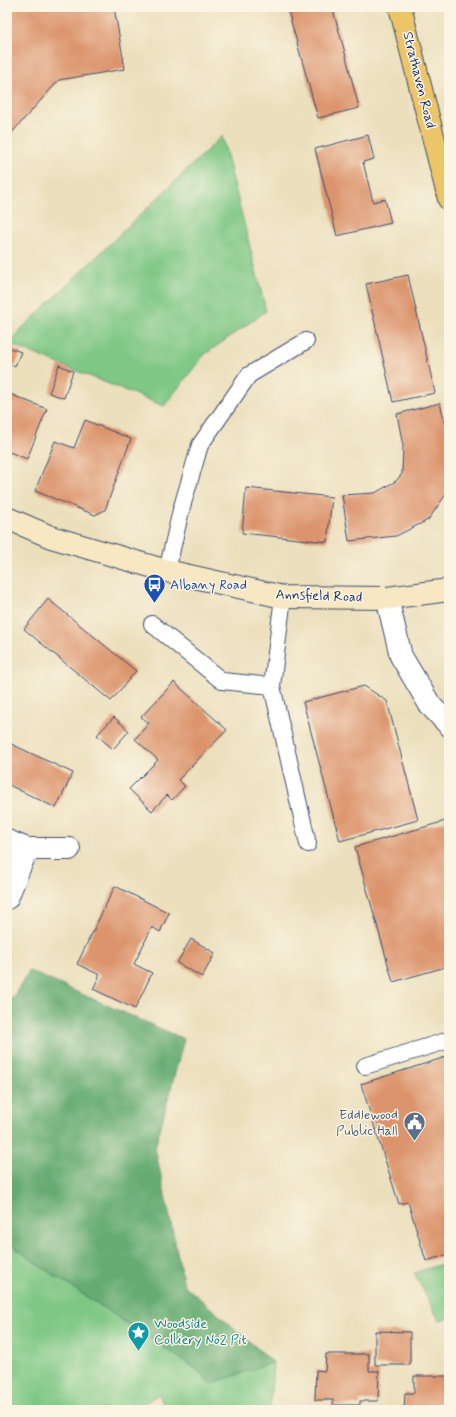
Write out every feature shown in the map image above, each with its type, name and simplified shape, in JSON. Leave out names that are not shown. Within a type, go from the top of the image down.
[{"type":"main road","name":"Strathaven Road","points":[[400,7],[449,200]]},
{"type":"street","name":"Annsfield Road","points":[[7,518],[51,537],[167,571],[283,597],[387,598],[449,590]]},
{"type":"street","points":[[387,598],[402,656],[430,706],[449,725]]},
{"type":"street","points":[[7,841],[27,849],[69,849]]},
{"type":"street","points":[[7,898],[27,849]]},
{"type":"lane","points":[[167,571],[181,510],[200,445],[249,375],[306,341]]},
{"type":"lane","points":[[283,597],[272,686],[308,844]]},
{"type":"lane","points":[[152,624],[222,681],[272,686]]},
{"type":"lane","points":[[365,1066],[449,1040]]},
{"type":"green space","points":[[222,136],[266,311],[204,355],[164,406],[7,343]]},
{"type":"green space","points":[[29,971],[184,1039],[155,1148],[184,1285],[273,1362],[210,1384],[198,1370],[34,1262],[7,1241],[7,995],[13,998]]},
{"type":"green space","points":[[7,1241],[34,1262],[198,1370],[210,1384],[273,1362],[270,1410],[165,1410],[159,1394],[132,1410],[7,1410]]},
{"type":"green space","points":[[449,1262],[449,1318],[439,1320],[414,1273]]},
{"type":"building","points":[[12,7],[114,7],[125,69],[59,80],[7,138],[7,13]]},
{"type":"building","points":[[287,7],[332,7],[359,108],[318,118]]},
{"type":"building","points":[[368,135],[374,159],[363,162],[373,202],[385,199],[391,223],[337,236],[315,149]]},
{"type":"building","points":[[408,275],[435,393],[393,402],[366,284]]},
{"type":"building","points":[[7,347],[21,352],[15,366],[7,363]]},
{"type":"building","points":[[59,365],[73,371],[64,398],[49,393]]},
{"type":"building","points":[[7,393],[47,409],[27,459],[7,451]]},
{"type":"building","points":[[440,403],[449,440],[449,490],[428,520],[396,536],[349,541],[342,495],[375,493],[396,481],[402,474],[403,446],[397,414]]},
{"type":"building","points":[[85,420],[131,439],[105,510],[95,515],[35,491],[55,441],[74,448]]},
{"type":"building","points":[[246,488],[332,497],[327,542],[242,533]]},
{"type":"building","points":[[48,599],[136,671],[111,701],[24,629]]},
{"type":"building","points":[[174,682],[227,730],[178,780],[185,786],[172,800],[167,795],[152,811],[129,789],[158,760],[135,739],[149,723],[141,717]]},
{"type":"building","points":[[364,686],[387,701],[418,820],[340,841],[303,702]]},
{"type":"building","points":[[114,717],[129,731],[113,749],[97,735]]},
{"type":"building","points":[[7,742],[73,773],[56,808],[7,784]]},
{"type":"building","points":[[449,820],[449,966],[393,982],[355,847]]},
{"type":"building","points":[[115,886],[169,913],[160,932],[152,927],[134,964],[152,973],[135,1009],[93,989],[100,975],[77,964]]},
{"type":"building","points":[[191,939],[215,953],[202,977],[177,963]]},
{"type":"building","name":"Eddlewood Public Hall","points":[[449,1056],[449,1254],[426,1261],[408,1202],[399,1204],[361,1084]]},
{"type":"building","points":[[375,1331],[410,1332],[410,1365],[375,1365]]},
{"type":"building","points":[[326,1354],[369,1354],[369,1371],[379,1371],[378,1401],[360,1401],[360,1405],[333,1405],[333,1400],[315,1400],[316,1370],[325,1371]]},
{"type":"building","points":[[414,1376],[449,1376],[449,1410],[404,1410],[405,1393],[414,1393]]},
{"type":"place","name":"Albany Road","points":[[155,604]]},
{"type":"place","name":"Eddlewood Public Hall","points":[[414,1142]]},
{"type":"place","name":"Woodside Colliery No2 Pit","points":[[139,1352]]}]
